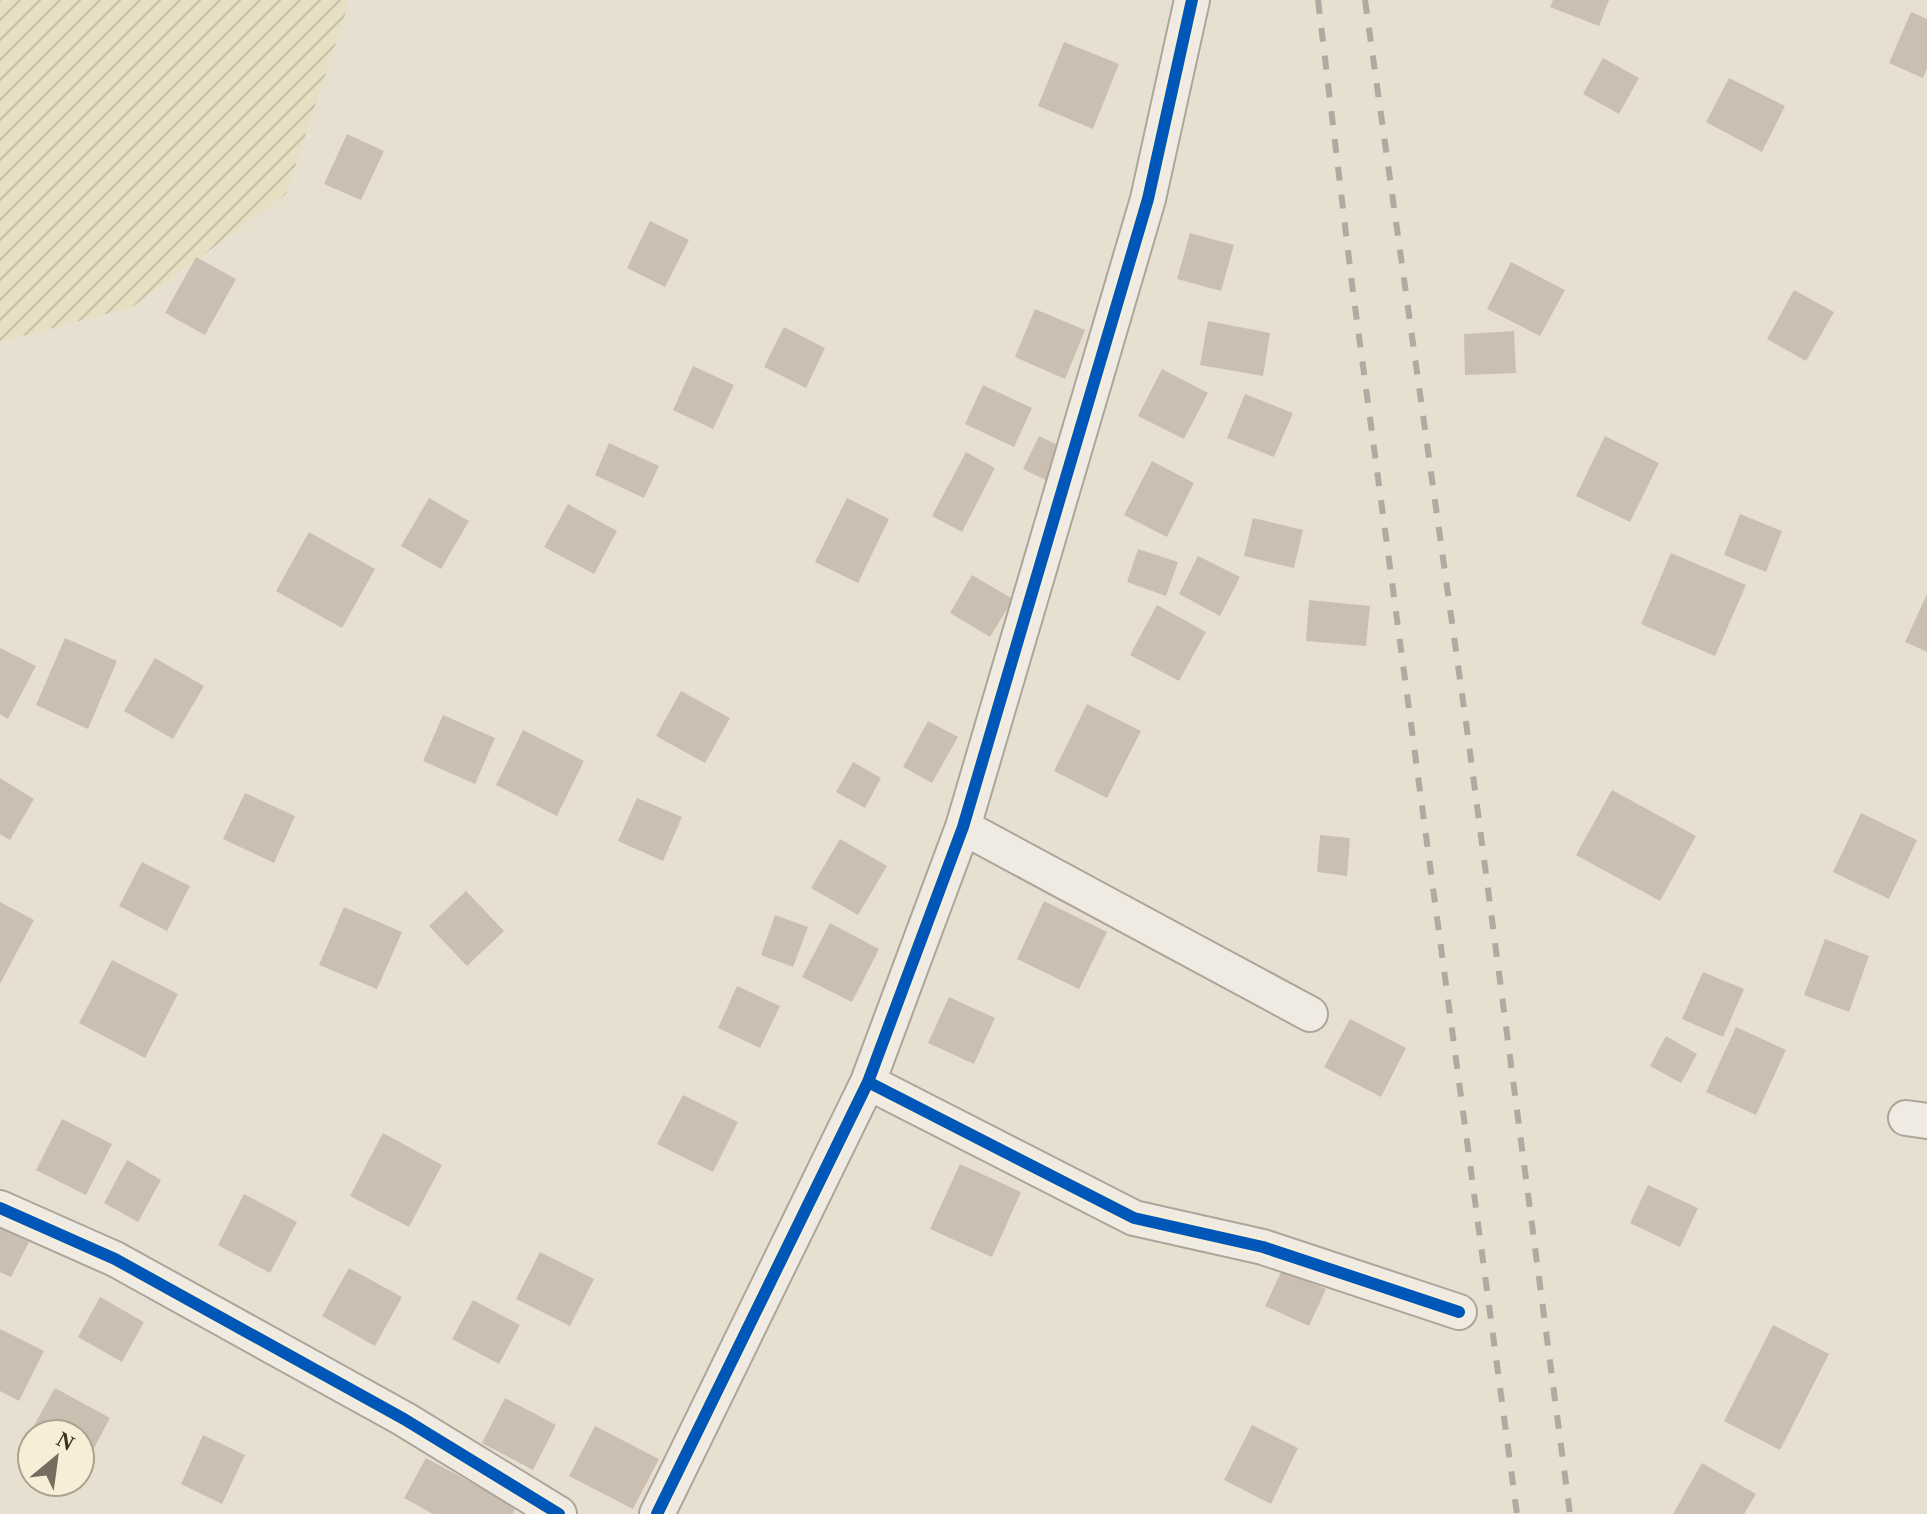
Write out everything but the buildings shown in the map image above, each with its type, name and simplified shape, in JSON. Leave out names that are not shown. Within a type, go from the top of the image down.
[{"type":"street","points":[[657,1514],[868,1082],[963,827],[1148,199],[1192,0]]},
{"type":"street","points":[[963,827],[1310,1014]]},
{"type":"street","points":[[868,1082],[1134,1218],[1263,1247],[1459,1312]]},
{"type":"street","points":[[0,1208],[115,1259],[404,1419],[559,1514]]},
{"type":"shaded area","points":[[0,0],[347,0],[346,12],[286,194],[132,307],[0,342]]},
{"type":"railway","points":[[1318,0],[1352,284],[1517,1514]]},
{"type":"railway","points":[[1365,0],[1468,737],[1570,1514]]},
{"type":"cycle path","points":[[657,1514],[868,1082],[963,827],[1148,199],[1192,0]]},
{"type":"cycle path","points":[[868,1082],[1134,1218],[1263,1247],[1459,1312]]},
{"type":"cycle path","points":[[0,1208],[115,1259],[404,1419],[559,1514]]}]
